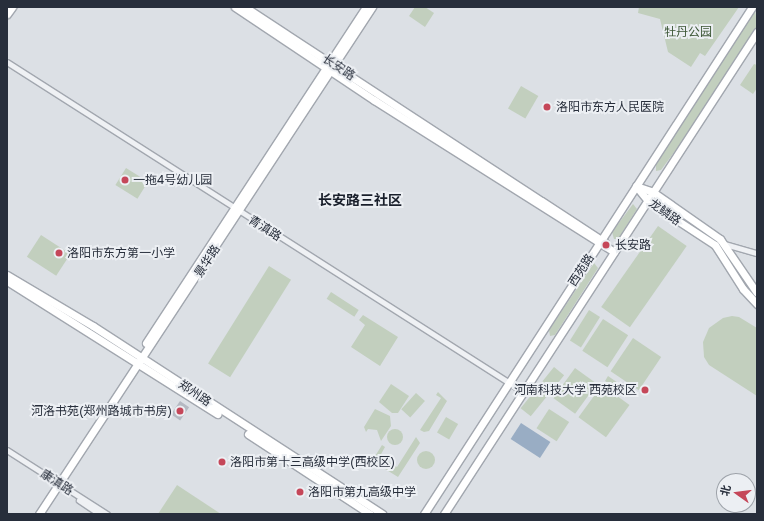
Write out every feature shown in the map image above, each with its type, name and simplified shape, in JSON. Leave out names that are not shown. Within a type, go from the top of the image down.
[{"type":"main road","points":[[7,14],[12,7]]},
{"type":"main road","name":"长安路","points":[[235,7],[328,70],[600,242]]},
{"type":"main road","name":"长安路","points":[[245,7],[332,63],[614,252]]},
{"type":"main road","name":"景华路","points":[[34,514],[56,484],[237,210],[328,70],[366,7]]},
{"type":"main road","name":"景华路","points":[[332,63],[372,7]]},
{"type":"main road","name":"西苑路","points":[[424,514],[752,7]]},
{"type":"main road","name":"西苑路","points":[[444,514],[757,32]]},
{"type":"main road","name":"龙鳞路","points":[[636,186],[653,192],[725,244],[757,294]]},
{"type":"main road","name":"龙鳞路","points":[[636,186],[648,201],[715,245],[743,289],[757,304]]},
{"type":"main road","name":"郑州路","points":[[7,274],[382,514]]},
{"type":"main road","name":"郑州路","points":[[7,281],[138,359],[370,514]]},
{"type":"main road","name":"景华路","points":[[39,514],[56,484]]},
{"type":"street","name":"青滇路","points":[[7,62],[524,392]]},
{"type":"street","points":[[725,244],[757,253]]},
{"type":"street","name":"康滇路","points":[[7,450],[100,514]]},
{"type":"street","name":"康滇路","points":[[7,454],[107,514]]},
{"type":"green space","points":[[415,7],[425,7],[434,13],[425,27],[409,16]]},
{"type":"green space","name":"牡丹公园","points":[[639,7],[739,7],[705,56],[700,53],[691,67],[668,52],[660,19],[638,13]]},
{"type":"green space","points":[[755,7],[757,28],[681,143],[661,170],[656,171],[656,165],[678,127]]},
{"type":"green space","points":[[754,64],[757,65],[757,88],[753,94],[740,85]]},
{"type":"green space","points":[[521,86],[538,96],[525,119],[508,109]]},
{"type":"green space","points":[[126,168],[148,182],[137,199],[115,185]]},
{"type":"green space","points":[[633,204],[637,209],[618,239],[614,239],[612,232]]},
{"type":"green space","points":[[658,226],[687,246],[630,327],[601,307]]},
{"type":"green space","points":[[41,235],[70,254],[56,276],[27,257]]},
{"type":"green space","points":[[594,263],[598,268],[555,335],[550,336],[549,330]]},
{"type":"green space","points":[[269,266],[291,280],[230,377],[208,364]]},
{"type":"green space","points":[[331,292],[359,310],[354,317],[327,299]]},
{"type":"green space","points":[[589,310],[600,317],[581,347],[570,341]]},
{"type":"green space","points":[[363,315],[398,337],[380,366],[351,347],[365,325],[359,320]]},
{"type":"green space","points":[[732,316],[739,317],[757,328],[757,396],[709,365],[704,357],[703,342],[709,328],[723,318]]},
{"type":"green space","points":[[603,319],[628,335],[607,367],[582,351]]},
{"type":"green space","points":[[633,338],[661,357],[639,390],[611,371]]},
{"type":"green space","points":[[554,367],[564,375],[531,416],[521,408]]},
{"type":"green space","points":[[575,368],[597,384],[575,414],[553,398]]},
{"type":"green space","points":[[608,376],[631,392],[628,396],[605,381]]},
{"type":"green space","points":[[391,384],[409,396],[398,413],[392,413],[379,402]]},
{"type":"green space","points":[[602,385],[630,405],[606,437],[578,417]]},
{"type":"green space","points":[[438,392],[447,401],[429,431],[424,432],[420,430],[441,398],[436,395]]},
{"type":"green space","points":[[416,393],[425,401],[410,417],[401,409]]},
{"type":"green space","points":[[375,409],[390,416],[391,426],[381,441],[377,430],[368,429],[366,432],[364,427]]},
{"type":"green space","points":[[549,409],[569,422],[557,441],[536,428]]},
{"type":"green space","points":[[446,417],[458,424],[449,440],[437,433]]},
{"type":"green space","points":[[395,429],[401,431],[403,437],[401,443],[395,445],[389,443],[387,437],[389,431]]},
{"type":"green space","points":[[416,437],[420,443],[398,477],[372,461],[382,445],[385,447],[380,456],[397,467]]},
{"type":"green space","points":[[426,451],[432,454],[435,460],[432,466],[426,469],[420,466],[417,460],[420,454]]},
{"type":"green space","points":[[177,485],[221,514],[158,514]]},
{"type":"water","points":[[521,423],[550,442],[540,458],[511,439]]},
{"type":"building","name":"河洛书苑(郑州路城市书房)","points":[[180,401],[189,407],[180,420],[171,414]]},
{"type":"place","name":"洛阳市东方人民医院","points":[[547,107]]},
{"type":"place","name":"一拖4号幼儿园","points":[[125,180]]},
{"type":"place","name":"长安路","points":[[606,245]]},
{"type":"place","name":"洛阳市东方第一小学","points":[[59,253]]},
{"type":"place","name":"河南科技大学 西苑校区","points":[[645,390]]},
{"type":"place","name":"河洛书苑(郑州路城市书房)","points":[[180,411]]},
{"type":"place","name":"洛阳市第十三高级中学(西校区)","points":[[222,462]]},
{"type":"place","name":"洛阳市第九高级中学","points":[[300,492]]},
{"type":"district","name":"长安路三社区","points":[[360,200]]}]
